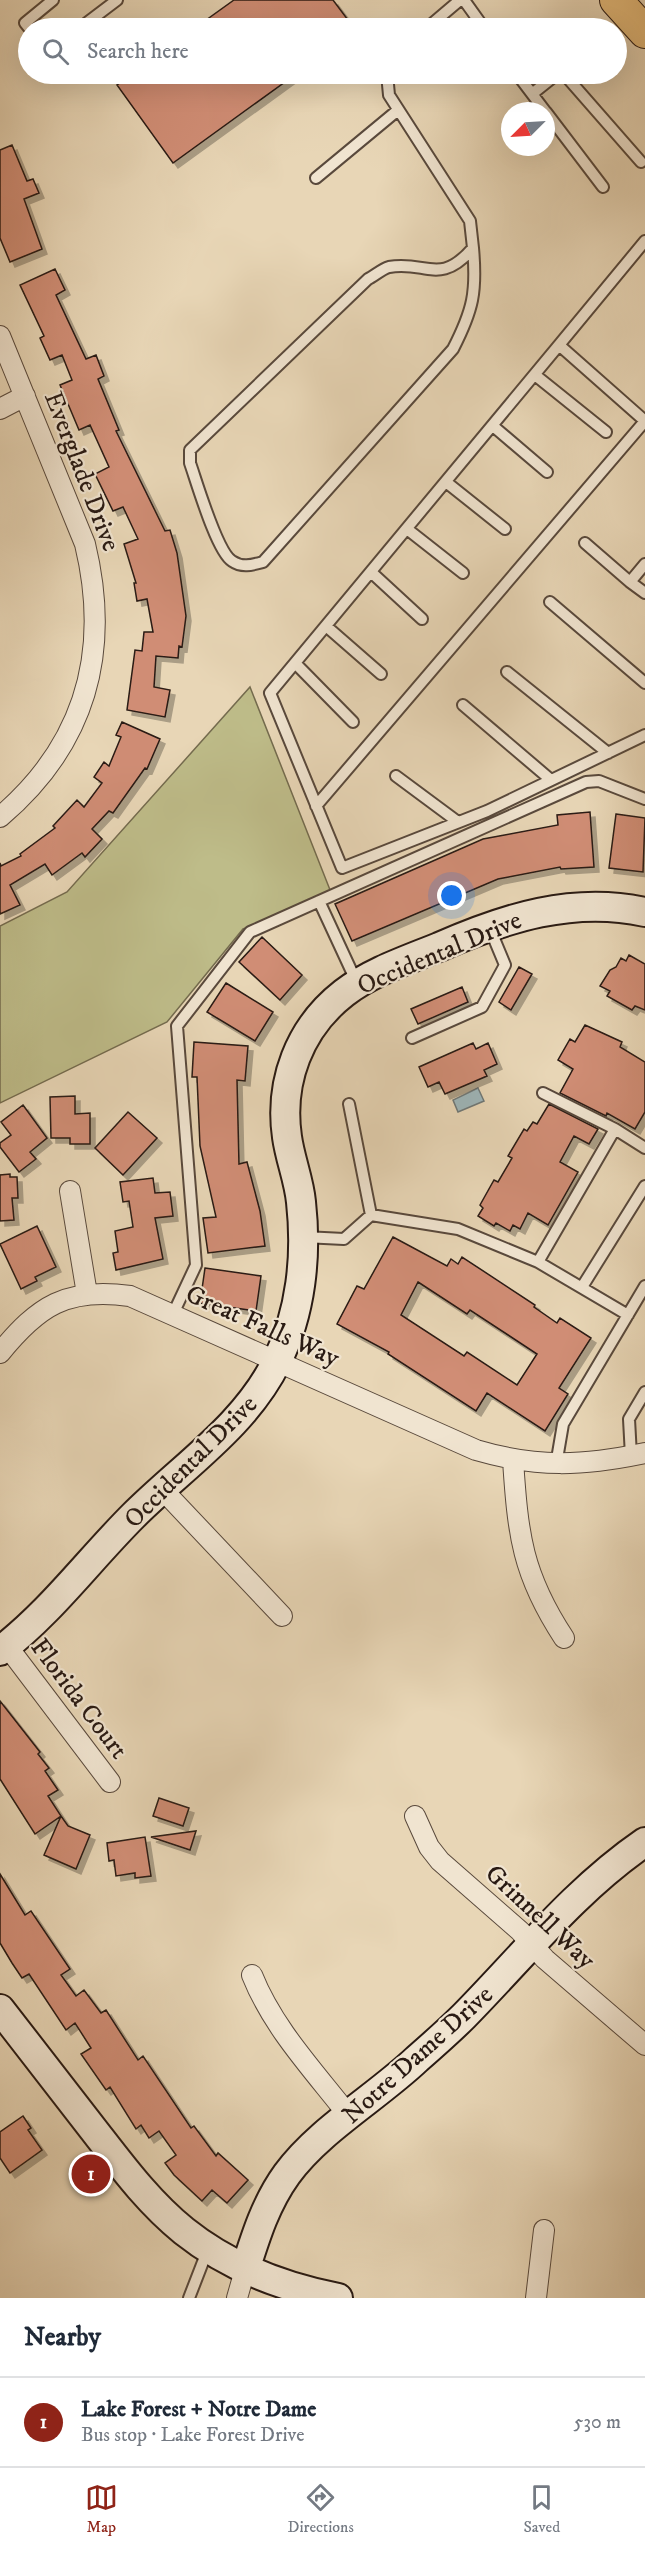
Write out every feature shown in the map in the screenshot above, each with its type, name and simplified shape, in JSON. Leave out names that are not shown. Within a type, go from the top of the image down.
[{"type":"main road","points":[[616,0],[645,32]]},
{"type":"street","name":"Everglade Drive","points":[[0,336],[85,544],[92,574],[96,609],[96,635],[84,696],[71,729],[38,780],[0,817]]},
{"type":"street","points":[[0,409],[25,396]]},
{"type":"street","name":"Occidental Drive","points":[[3,1648],[70,1586],[130,1518],[234,1423],[262,1388],[277,1361],[294,1313],[301,1283],[304,1238],[298,1182],[286,1131],[285,1113],[289,1075],[300,1046],[322,1013],[358,984],[488,926],[534,912],[572,907],[613,907],[645,912]]},
{"type":"street","points":[[70,1191],[87,1294]]},
{"type":"street","name":"Great Falls Way","points":[[0,1353],[22,1326],[40,1311],[62,1301],[87,1294],[110,1293],[130,1296],[476,1449],[513,1460],[556,1465],[579,1464],[638,1454]]},
{"type":"street","points":[[513,1460],[517,1515],[523,1551],[531,1578],[544,1608],[564,1638]]},
{"type":"street","points":[[161,1488],[282,1616]]},
{"type":"street","name":"Florida Court","points":[[3,1648],[110,1782]]},
{"type":"street","name":"Grinnell Way","points":[[415,1816],[429,1847],[440,1861],[532,1944],[545,1959],[645,2045]]},
{"type":"street","name":"Notre Dame Drive","points":[[237,2298],[260,2222],[272,2196],[288,2172],[309,2149],[412,2064],[463,2017],[600,1877],[645,1842]]},
{"type":"street","points":[[252,1975],[262,2000],[274,2020],[349,2116]]},
{"type":"street","points":[[0,2009],[142,2190],[184,2231],[245,2270],[278,2283],[338,2298]]},
{"type":"street","points":[[536,2298],[544,2230]]},
{"type":"lane","points":[[31,18],[53,0]]},
{"type":"lane","points":[[93,18],[117,0]]},
{"type":"lane","points":[[440,18],[462,0],[476,18]]},
{"type":"lane","points":[[388,84],[389,95],[470,221],[473,248],[476,283],[469,318],[453,349],[263,562],[247,566],[231,561],[220,548],[190,463],[190,450],[368,279],[388,267],[428,271],[445,269],[461,262],[473,248]]},
{"type":"lane","points":[[524,84],[538,102]]},
{"type":"lane","points":[[532,94],[544,84]]},
{"type":"lane","points":[[573,84],[641,162]]},
{"type":"lane","points":[[316,178],[398,110]]},
{"type":"lane","points":[[555,124],[603,187]]},
{"type":"lane","points":[[645,241],[270,693],[342,868],[458,822],[645,735]]},
{"type":"lane","points":[[316,806],[645,421],[559,345]]},
{"type":"lane","points":[[536,375],[606,432]]},
{"type":"lane","points":[[493,426],[547,472]]},
{"type":"lane","points":[[446,482],[505,529]]},
{"type":"lane","points":[[407,529],[463,573]]},
{"type":"lane","points":[[585,543],[645,593]]},
{"type":"lane","points":[[630,582],[645,564]]},
{"type":"lane","points":[[371,572],[422,619]]},
{"type":"lane","points":[[550,602],[645,683]]},
{"type":"lane","points":[[326,626],[381,674]]},
{"type":"lane","points":[[295,663],[353,722]]},
{"type":"lane","points":[[507,672],[608,753]]},
{"type":"lane","points":[[463,705],[551,780]]},
{"type":"lane","points":[[396,777],[458,822]]},
{"type":"lane","points":[[172,1314],[196,1265],[177,1026],[250,932],[586,782],[599,781],[645,799]]},
{"type":"lane","points":[[319,902],[358,984]]},
{"type":"lane","points":[[412,1038],[482,1007],[505,965],[488,926]]},
{"type":"lane","points":[[543,1093],[615,1129],[645,1148]]},
{"type":"lane","points":[[349,1104],[371,1215]]},
{"type":"lane","points":[[538,1262],[615,1129]]},
{"type":"lane","points":[[582,1287],[645,1186]]},
{"type":"lane","points":[[304,1238],[344,1239],[371,1215]]},
{"type":"lane","points":[[371,1215],[458,1229],[538,1262],[628,1315]]},
{"type":"lane","points":[[556,1465],[563,1424],[645,1286]]},
{"type":"lane","points":[[638,1454],[629,1419],[645,1392]]},
{"type":"lane","points":[[189,2298],[208,2248]]},
{"type":"shaded area","points":[[250,687],[334,900],[243,929],[167,1022],[0,1103],[0,926],[67,892]]},
{"type":"water","points":[[478,1088],[484,1101],[458,1112],[453,1100]]},
{"type":"building","points":[[234,0],[333,0],[346,18],[209,18]]},
{"type":"building","points":[[118,84],[282,84],[173,163]]},
{"type":"building","points":[[12,145],[27,181],[33,179],[39,193],[24,199],[42,249],[10,262],[0,238],[0,150]]},
{"type":"building","points":[[55,269],[65,290],[56,295],[86,359],[96,355],[104,376],[98,379],[119,430],[116,431],[165,531],[170,530],[177,553],[186,616],[182,647],[179,646],[178,658],[156,656],[154,687],[170,690],[165,717],[127,710],[135,650],[142,651],[144,632],[153,632],[147,599],[137,601],[134,583],[136,583],[124,544],[138,539],[123,507],[113,511],[95,474],[109,467],[90,425],[79,430],[60,385],[72,380],[62,355],[50,360],[40,338],[44,336],[20,285]]},
{"type":"building","points":[[122,722],[160,739],[147,769],[145,768],[113,813],[109,811],[92,829],[102,839],[85,857],[82,853],[52,875],[45,864],[10,885],[20,905],[0,914],[0,863],[1,866],[21,856],[20,854],[55,828],[53,826],[77,800],[84,807],[102,783],[94,777],[104,762],[109,766],[121,737],[116,735]]},
{"type":"building","points":[[590,812],[594,867],[561,869],[560,867],[498,879],[352,941],[335,904],[483,839],[558,825],[557,815]]},
{"type":"building","points":[[616,814],[645,818],[643,872],[609,868]]},
{"type":"building","points":[[262,937],[302,975],[280,1000],[239,962]]},
{"type":"building","points":[[629,955],[645,964],[645,1010],[635,1006],[632,1010],[607,996],[610,991],[600,986],[621,958],[626,961]]},
{"type":"building","points":[[519,967],[532,974],[511,1010],[499,1002]]},
{"type":"building","points":[[226,983],[273,1012],[255,1041],[207,1012]]},
{"type":"building","points":[[462,987],[468,1002],[418,1024],[411,1009]]},
{"type":"building","points":[[585,1025],[622,1042],[620,1047],[645,1062],[645,1112],[635,1129],[607,1113],[606,1116],[560,1093],[573,1069],[558,1060],[570,1039],[575,1042]]},
{"type":"building","points":[[194,1042],[248,1046],[245,1081],[237,1080],[239,1164],[247,1162],[260,1211],[265,1246],[208,1253],[203,1218],[216,1217],[200,1146],[197,1077],[192,1077]]},
{"type":"building","points":[[473,1043],[476,1049],[488,1043],[497,1064],[484,1070],[487,1076],[445,1094],[439,1082],[428,1087],[419,1067]]},
{"type":"building","points":[[75,1096],[75,1114],[90,1113],[90,1144],[70,1144],[70,1138],[51,1138],[50,1097]]},
{"type":"building","points":[[549,1104],[598,1129],[589,1144],[574,1136],[560,1162],[578,1172],[548,1225],[528,1213],[520,1229],[513,1225],[510,1231],[496,1223],[494,1226],[478,1216],[483,1208],[480,1205],[494,1180],[498,1182],[512,1158],[508,1156],[524,1129],[527,1131],[533,1122],[537,1124]]},
{"type":"building","points":[[23,1105],[47,1138],[30,1152],[36,1159],[19,1172],[0,1147],[0,1143],[11,1135],[1,1122]]},
{"type":"building","points":[[128,1112],[157,1138],[123,1175],[95,1148]]},
{"type":"building","points":[[10,1174],[10,1177],[17,1177],[18,1198],[12,1198],[14,1220],[0,1221],[0,1175]]},
{"type":"building","points":[[153,1178],[155,1193],[170,1192],[173,1216],[155,1218],[163,1259],[116,1270],[113,1253],[118,1252],[115,1231],[133,1227],[129,1201],[123,1202],[120,1182]]},
{"type":"building","points":[[37,1226],[56,1267],[35,1277],[37,1281],[21,1289],[0,1244]]},
{"type":"building","points":[[393,1237],[447,1266],[451,1259],[458,1264],[462,1257],[535,1305],[534,1307],[557,1323],[560,1318],[591,1338],[559,1388],[568,1394],[545,1431],[487,1393],[476,1411],[388,1354],[389,1352],[337,1324],[357,1286],[364,1289]],"holes":[[[418,1282],[467,1314],[470,1310],[537,1354],[517,1385],[467,1352],[464,1356],[401,1315]]]},
{"type":"building","points":[[205,1268],[261,1276],[256,1311],[200,1303]]},
{"type":"building","points":[[0,1701],[40,1752],[38,1754],[49,1768],[45,1771],[58,1790],[48,1796],[61,1816],[35,1834],[0,1779]]},
{"type":"building","points":[[159,1798],[189,1808],[183,1826],[153,1816]]},
{"type":"building","points":[[61,1816],[68,1826],[90,1835],[76,1869],[44,1855]]},
{"type":"building","points":[[196,1831],[190,1850],[151,1837]]},
{"type":"building","points":[[145,1837],[151,1876],[135,1878],[135,1873],[116,1876],[114,1860],[109,1861],[107,1843]]},
{"type":"building","points":[[0,1874],[25,1915],[31,1911],[70,1969],[61,1975],[76,1996],[84,1990],[101,2013],[106,2010],[138,2060],[143,2056],[191,2128],[194,2126],[216,2156],[218,2153],[248,2180],[227,2203],[212,2190],[202,2201],[174,2175],[165,2163],[176,2155],[159,2131],[149,2138],[141,2125],[136,2129],[110,2087],[106,2090],[81,2054],[91,2048],[75,2023],[66,2030],[29,1974],[22,1978],[0,1943]]},
{"type":"building","points":[[23,2116],[31,2128],[28,2130],[42,2150],[10,2173],[0,2158],[0,2132]]},
{"type":"place","name":"Lake Forest + Notre Dame","points":[[91,2174]]}]
